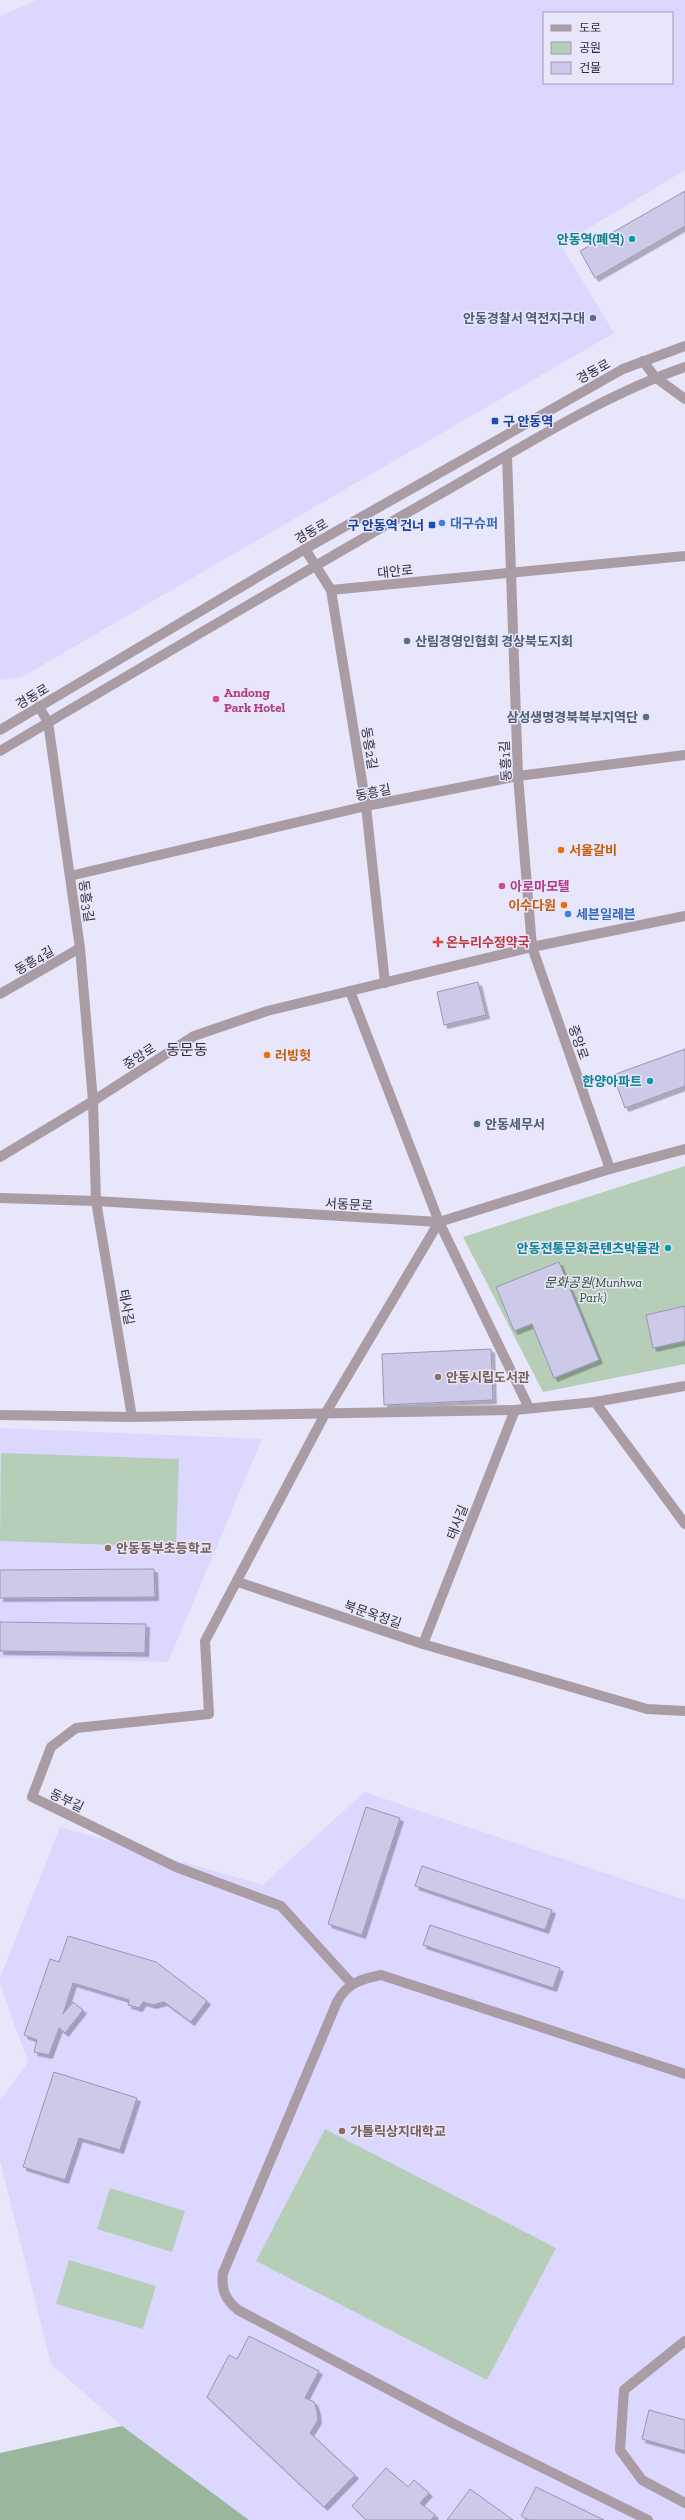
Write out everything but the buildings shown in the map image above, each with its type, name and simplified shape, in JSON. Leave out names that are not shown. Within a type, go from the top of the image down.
[{"type":"street","name":"경동로","points":[[0,730],[305,549],[624,369],[685,346]]},
{"type":"street","points":[[643,361],[655,377],[685,398]]},
{"type":"street","points":[[0,751],[315,566],[507,456],[632,387],[655,377],[685,367]]},
{"type":"street","points":[[507,456],[510,572]]},
{"type":"street","points":[[305,549],[331,590]]},
{"type":"street","name":"대안로","points":[[331,590],[685,556]]},
{"type":"street","name":"동흥1길","points":[[510,572],[518,776],[532,947]]},
{"type":"street","name":"동흥2길","points":[[331,590],[366,806],[385,982]]},
{"type":"street","name":"동흥3길","points":[[39,707],[48,722],[80,948],[93,1101]]},
{"type":"street","name":"동흥길","points":[[70,876],[366,806],[518,776],[685,755]]},
{"type":"street","name":"중앙로","points":[[0,1157],[93,1101],[194,1036],[267,1010],[532,947],[685,916]]},
{"type":"street","name":"중앙로","points":[[532,947],[610,1169]]},
{"type":"street","name":"동흥4길","points":[[0,994],[80,948]]},
{"type":"street","points":[[350,991],[439,1222],[529,1408]]},
{"type":"street","name":"태사길","points":[[93,1101],[96,1201],[132,1417]]},
{"type":"street","name":"서동문로","points":[[0,1198],[96,1201],[439,1222],[610,1169],[685,1149]]},
{"type":"street","points":[[238,1582],[325,1414],[439,1222]]},
{"type":"street","points":[[0,1415],[132,1417],[515,1410],[596,1402],[685,1386]]},
{"type":"street","points":[[596,1402],[685,1524]]},
{"type":"street","name":"태사길","points":[[423,1644],[515,1410]]},
{"type":"street","name":"북문옥정길","points":[[238,1582],[423,1644],[647,1709],[685,1711]]},
{"type":"street","name":"동부길","points":[[238,1582],[205,1641],[209,1714],[76,1728],[51,1747],[32,1797],[176,1867],[281,1906],[352,1984]]},
{"type":"street","points":[[648,2520],[447,2421],[238,2310],[229,2303],[224,2294],[222,2284],[226,2266],[337,2002],[344,1989],[362,1978],[381,1975],[685,2074]]},
{"type":"street","points":[[685,2341],[624,2390],[620,2450],[642,2480],[685,2503]]},
{"type":"shaded area","points":[[38,0],[685,0],[685,170],[561,245],[614,333],[22,677],[0,680],[0,16]]},
{"type":"shaded area","name":"안동동부초등학교","points":[[0,1428],[262,1439],[168,1662],[0,1658]]},
{"type":"shaded area","name":"가톨릭상지대학교","points":[[364,1792],[685,1900],[685,2520],[249,2520],[122,2426],[51,2364],[0,2161],[0,2101],[28,2062],[0,1984],[0,1978],[60,1827],[263,1885]]},
{"type":"green space","name":"문화공원(Munhwa Park)","points":[[685,1166],[685,1364],[543,1392],[463,1237]]},
{"type":"green space","points":[[1,1453],[179,1459],[176,1547],[0,1541]]},
{"type":"green space","points":[[325,2129],[556,2248],[487,2380],[256,2261]]},
{"type":"green space","points":[[110,2188],[185,2211],[172,2252],[97,2229]]},
{"type":"green space","points":[[69,2260],[156,2286],[143,2329],[56,2304]]},
{"type":"green space","points":[[122,2426],[249,2520],[0,2520],[0,2453]]},
{"type":"place","name":"안동역(폐역)","points":[[632,239]]},
{"type":"place","name":"안동경찰서 역전지구대","points":[[593,318]]},
{"type":"place","name":"구 안동역","points":[[495,421]]},
{"type":"place","name":"대구슈퍼","points":[[442,523]]},
{"type":"place","name":"구 안동역 건너","points":[[432,525]]},
{"type":"place","name":"산림경영인협회 경상북도지회","points":[[407,641]]},
{"type":"place","name":"Andong Park Hotel","points":[[216,699]]},
{"type":"place","name":"삼성생명경북북부지역단","points":[[646,717]]},
{"type":"place","name":"서울갈비","points":[[561,850]]},
{"type":"place","name":"아로마모텔","points":[[502,886]]},
{"type":"place","name":"이수다원","points":[[564,905]]},
{"type":"place","name":"세븐일레븐","points":[[568,914]]},
{"type":"place","name":"온누리수정약국","points":[[438,942]]},
{"type":"place","name":"러빙헛","points":[[267,1055]]},
{"type":"place","name":"한양아파트","points":[[650,1081]]},
{"type":"place","name":"안동세무서","points":[[477,1124]]},
{"type":"place","name":"안동전통문화콘텐츠박물관","points":[[668,1248]]},
{"type":"place","name":"안동시립도서관","points":[[438,1377]]},
{"type":"place","name":"안동동부초등학교","points":[[108,1548]]},
{"type":"place","name":"가톨릭상지대학교","points":[[342,2131]]},
{"type":"district","name":"동문동","points":[[187,1050]]}]
